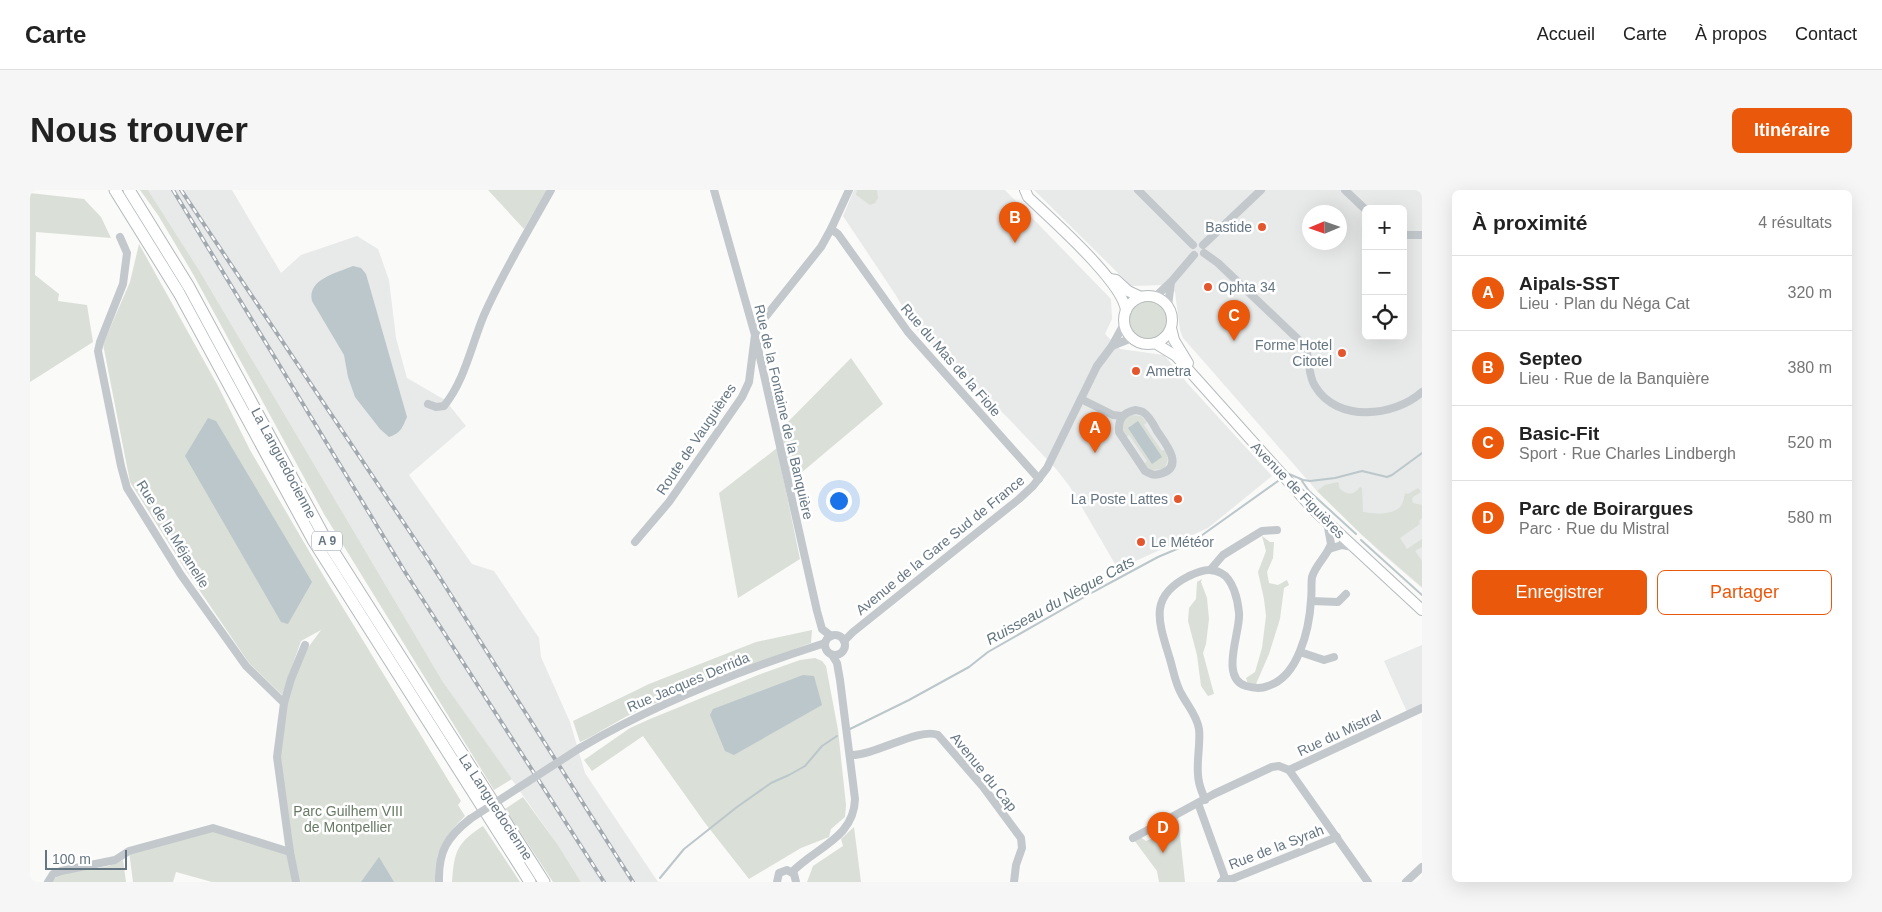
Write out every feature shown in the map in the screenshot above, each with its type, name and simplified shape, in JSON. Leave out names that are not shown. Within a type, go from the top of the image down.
[{"type":"highway","name":"La Languedocienne","points":[[115,190],[178,293],[313,540],[530,882]]},
{"type":"highway","name":"La Languedocienne","points":[[129,190],[189,287],[325,538],[544,882]]},
{"type":"main road","points":[[1016,190],[1023,196],[1026,194],[1110,279],[1123,301],[1126,312]]},
{"type":"main road","points":[[1110,279],[1116,280],[1128,291],[1142,297],[1156,297],[1168,306],[1172,317],[1171,328],[1168,335],[1155,344],[1147,344],[1132,338],[1124,324],[1126,312],[1132,302],[1142,297]]},
{"type":"main road","name":"Avenue de Figuières","points":[[1171,328],[1178,346],[1199,381]]},
{"type":"main road","name":"Avenue de Figuières","points":[[1155,344],[1176,356],[1285,478],[1353,547],[1422,606]]},
{"type":"main road","name":"Avenue de Figuières","points":[[1404,592],[1422,610]]},
{"type":"street","points":[[428,404],[436,407],[444,406],[450,398],[464,369],[483,317],[551,190]]},
{"type":"street","name":"Rue de la Fontaine de la Banquière","points":[[714,190],[755,335],[817,611],[822,629],[831,636]]},
{"type":"street","name":"Route de Vauguières","points":[[635,542],[669,502],[742,397],[749,382],[755,335],[759,325],[805,268],[831,229],[849,190]]},
{"type":"street","points":[[1138,190],[1193,245]]},
{"type":"street","points":[[1194,254],[1198,256],[1261,190]]},
{"type":"street","points":[[1345,190],[1362,206]]},
{"type":"street","name":"Rue du Mas de la Fiole","points":[[831,229],[838,234],[908,332],[1039,479]]},
{"type":"street","points":[[1407,235],[1422,234]]},
{"type":"street","name":"Rue de la Méjanelle","points":[[120,237],[127,252],[123,284],[98,351],[119,458],[127,488],[181,575],[246,666],[284,703]]},
{"type":"street","points":[[1193,245],[1198,242],[1304,346],[1308,355],[1314,385],[1320,393],[1332,402],[1356,412],[1377,412],[1401,406],[1422,392]]},
{"type":"street","points":[[1193,245],[1192,251],[1194,254]]},
{"type":"street","points":[[1156,297],[1194,254]]},
{"type":"street","points":[[1168,306],[1171,282]]},
{"type":"street","name":"Avenue de la Gare Sud de France","points":[[831,636],[842,639],[853,632],[1020,500],[1039,479],[1052,460],[1097,366],[1112,346],[1124,324]]},
{"type":"street","points":[[1112,346],[1132,338]]},
{"type":"street","points":[[1081,400],[1113,415],[1121,416],[1132,410],[1145,413],[1170,451],[1173,460],[1172,467],[1167,472],[1158,476],[1151,475],[1145,471],[1119,432],[1118,425],[1121,416]]},
{"type":"street","points":[[1222,881],[1223,870],[1201,801],[1198,781],[1199,728],[1195,717],[1181,694],[1158,616],[1161,604],[1170,588],[1189,576],[1211,569],[1223,573],[1232,585],[1239,612],[1232,660],[1233,670],[1238,682],[1253,688],[1276,683],[1285,676],[1300,652],[1308,631],[1312,577],[1329,548],[1331,538],[1328,522]]},
{"type":"street","points":[[1211,569],[1223,555],[1262,531],[1277,530]]},
{"type":"street","points":[[1329,548],[1342,545],[1353,547]]},
{"type":"street","points":[[1311,601],[1338,602],[1346,594]]},
{"type":"street","points":[[792,872],[805,859],[836,838],[849,824],[853,816],[855,799],[850,755],[832,653],[831,636]]},
{"type":"street","points":[[832,653],[843,651],[842,639]]},
{"type":"street","points":[[296,882],[277,756],[284,703],[291,678],[304,645]]},
{"type":"street","name":"Rue Jacques Derrida","points":[[439,882],[440,862],[445,846],[458,829],[470,819],[620,724],[714,684],[810,648],[832,653]]},
{"type":"street","points":[[1300,652],[1324,660],[1334,657]]},
{"type":"street","name":"Rue du Mistral","points":[[1133,838],[1201,801],[1272,767],[1279,766],[1289,770],[1422,708]]},
{"type":"street","name":"Avenue du Cap","points":[[850,755],[865,754],[926,732],[938,735],[984,788],[1021,838],[1022,845],[1016,865],[1014,882]]},
{"type":"street","points":[[1289,770],[1337,837],[1358,874],[1368,882]]},
{"type":"street","points":[[48,882],[53,874],[61,871],[115,860],[129,851],[213,828],[290,852]]},
{"type":"street","name":"Rue de la Syrah","points":[[1222,881],[1232,879],[1337,837]]},
{"type":"street","points":[[1406,882],[1422,867]]},
{"type":"street","points":[[777,882],[777,876],[787,870],[796,876],[796,882]]},
{"type":"shaded area","points":[[148,190],[232,190],[281,273],[301,255],[357,236],[378,249],[389,280],[396,338],[407,378],[445,400],[466,426],[409,475],[472,564],[494,571],[539,638],[541,657],[570,722],[585,773],[658,882],[581,882],[558,845],[443,682],[199,270]]},
{"type":"shaded area","points":[[854,190],[1005,190],[1111,299],[1112,319],[1105,334],[1120,349],[1164,355],[1272,476],[1208,528],[1118,569],[1070,487],[1057,470],[1009,419],[917,330],[843,216]]},
{"type":"shaded area","points":[[1034,190],[1422,190],[1422,588],[1379,551],[1317,491],[1183,338],[1180,330],[1175,292],[1165,285],[1131,286]]},
{"type":"shaded area","points":[[353,266],[361,268],[366,274],[407,417],[401,430],[389,437],[380,429],[355,397],[348,377],[344,355],[312,301],[314,287],[319,282],[332,274]]},
{"type":"shaded area","points":[[208,418],[216,421],[312,582],[288,624],[281,622],[185,456]]},
{"type":"shaded area","points":[[1138,421],[1162,457],[1152,464],[1128,428]]},
{"type":"shaded area","points":[[1422,645],[1422,706],[1407,712],[1384,661]]},
{"type":"shaded area","points":[[803,675],[814,676],[822,705],[734,755],[725,751],[710,715],[713,709]]},
{"type":"shaded area","points":[[379,857],[394,882],[361,882]]},
{"type":"green space","points":[[140,190],[148,190],[199,270],[443,682],[512,779],[494,790],[324,514],[193,274],[158,215]]},
{"type":"green space","points":[[488,190],[547,190],[524,229]]},
{"type":"green space","points":[[857,190],[877,190],[878,198],[875,203],[870,205],[856,195]]},
{"type":"green space","points":[[30,193],[84,199],[101,217],[111,238],[36,232],[35,275],[59,294],[58,301],[87,305],[93,342],[30,382]]},
{"type":"green space","name":"Parc Guilhem VIII de Montpellier","points":[[139,244],[218,386],[250,450],[323,575],[461,801],[458,805],[465,816],[446,838],[438,854],[435,872],[436,882],[299,882],[297,880],[280,755],[286,704],[294,675],[307,649],[321,630],[301,641],[282,695],[249,663],[185,569],[130,482],[103,344],[130,282]]},
{"type":"green space","points":[[1148,301],[1162,306],[1167,320],[1162,334],[1148,339],[1134,334],[1129,320],[1134,306]]},
{"type":"green space","points":[[851,358],[883,404],[789,483],[778,432]]},
{"type":"green space","points":[[1130,415],[1141,416],[1147,422],[1144,425],[1162,451],[1166,449],[1168,459],[1164,469],[1151,470],[1144,464],[1147,461],[1129,435],[1125,437],[1122,424],[1124,419]]},
{"type":"green space","points":[[777,448],[800,559],[738,598],[719,493]]},
{"type":"green space","points":[[1338,482],[1340,489],[1348,493],[1353,493],[1360,487],[1362,488],[1363,512],[1372,513],[1387,513],[1396,510],[1401,505],[1405,493],[1408,494],[1418,488],[1421,492],[1412,499],[1413,503],[1422,505],[1420,524],[1400,538],[1407,549],[1422,539],[1422,547],[1415,551],[1422,561],[1422,587],[1362,535],[1317,491],[1325,485]]},
{"type":"green space","points":[[1262,536],[1270,542],[1274,542],[1273,558],[1267,572],[1269,583],[1278,585],[1287,580],[1289,585],[1284,588],[1280,619],[1269,654],[1256,684],[1248,684],[1246,678],[1255,672],[1262,648],[1266,616],[1258,572],[1266,551]]},
{"type":"green space","points":[[1202,579],[1201,582],[1207,598],[1209,619],[1203,653],[1214,694],[1208,696],[1201,686],[1197,655],[1188,621],[1189,608],[1196,599],[1197,582]]},
{"type":"green space","points":[[812,630],[811,643],[661,701],[580,742],[573,721],[649,684],[756,642]]},
{"type":"green space","points":[[815,658],[822,661],[826,666],[838,730],[846,805],[845,817],[831,829],[829,837],[801,848],[749,879],[705,823],[643,736],[592,771],[584,760],[630,728],[650,719],[758,675],[800,660]]},
{"type":"green space","points":[[523,797],[558,845],[581,882],[553,882],[505,809]]},
{"type":"green space","points":[[1178,817],[1185,882],[1159,882],[1157,871],[1134,840],[1140,837],[1146,841],[1151,839],[1156,834],[1156,828]]},
{"type":"green space","points":[[483,826],[520,882],[452,882],[458,849],[467,838]]},
{"type":"green space","points":[[854,827],[861,882],[807,882],[813,866],[843,846],[841,839]]},
{"type":"green space","points":[[213,828],[289,852],[294,882],[212,882],[176,872],[173,882],[133,882],[129,851]]},
{"type":"green space","points":[[123,860],[126,882],[51,882],[60,874],[109,866]]},
{"type":"waterway","name":"Ruisseau du Nègue Cats","points":[[1289,474],[1310,481],[1335,478],[1362,471],[1387,477],[1422,453]]},
{"type":"waterway","name":"Ruisseau du Nègue Cats","points":[[850,729],[909,700],[969,667],[988,652],[1093,592],[1158,557],[1191,543],[1278,481]]},
{"type":"waterway","points":[[1302,481],[1309,491],[1356,534]]},
{"type":"waterway","points":[[1361,540],[1422,595]]},
{"type":"waterway","name":"Ruisseau du Nègue Cats","points":[[660,878],[684,849],[771,783],[805,766],[822,746],[837,736]]},
{"type":"railway","points":[[173,190],[405,572],[604,882]]},
{"type":"railway","points":[[181,190],[428,559],[633,882]]},
{"type":"place","name":"Bastide","points":[[1262,227]]},
{"type":"place","name":"Septeo","points":[[1015,243]]},
{"type":"place","name":"Ophta 34","points":[[1208,287]]},
{"type":"place","name":"Basic-Fit","points":[[1234,341]]},
{"type":"place","name":"Forme Hotel Citotel","points":[[1342,353]]},
{"type":"place","name":"Ametra","points":[[1136,371]]},
{"type":"place","name":"Aipals-SST","points":[[1095,453]]},
{"type":"place","name":"La Poste Lattes","points":[[1178,499]]},
{"type":"place","name":"Le Météor","points":[[1141,542]]},
{"type":"place","name":"Parc de Boirargues","points":[[1163,853]]}]
